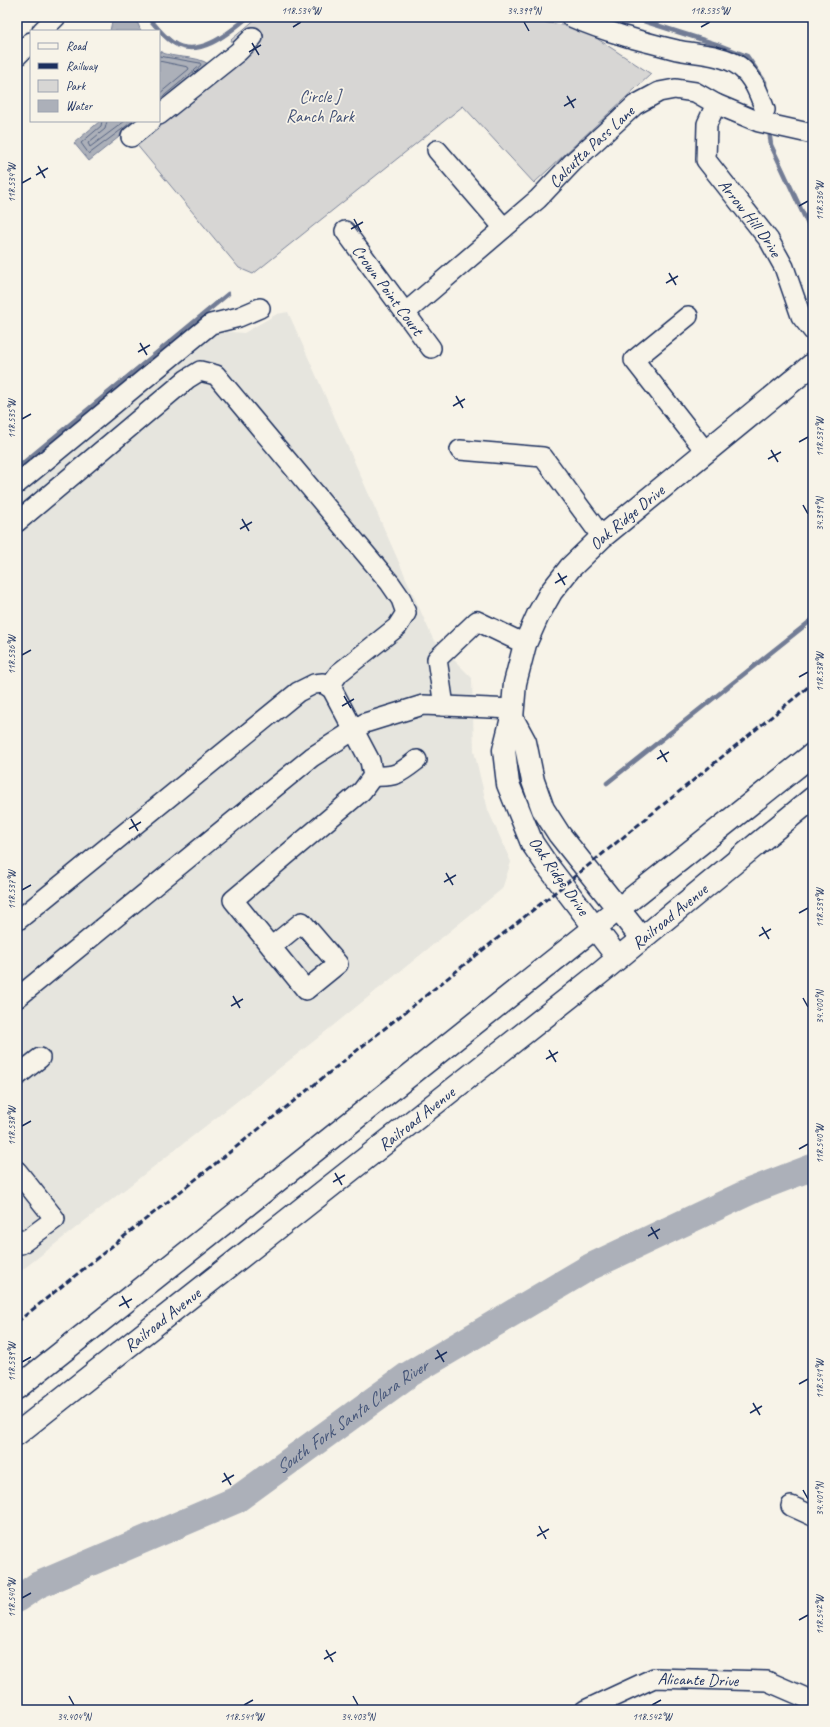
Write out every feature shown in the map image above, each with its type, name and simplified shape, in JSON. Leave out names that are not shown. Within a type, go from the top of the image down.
[{"type":"main road","name":"Oak Ridge Drive","points":[[618,958],[532,843],[508,784],[504,750],[513,713],[515,683],[525,644],[538,615],[551,592],[570,568],[602,537],[813,364]]},
{"type":"main road","name":"Oak Ridge Drive","points":[[513,713],[525,742],[532,781],[543,809],[558,834],[642,939]]},
{"type":"main road","points":[[17,1388],[813,754]]},
{"type":"main road","name":"Railroad Avenue","points":[[17,1434],[642,939],[813,798]]},
{"type":"street","points":[[571,17],[599,29],[676,50],[729,60],[740,66],[758,89],[762,116]]},
{"type":"street","points":[[160,114],[238,52],[253,37]]},
{"type":"street","points":[[17,56],[30,43]]},
{"type":"street","name":"Calcutta Pass Lane","points":[[405,313],[538,199],[573,162],[635,105],[659,92],[675,89],[695,92],[716,104],[762,116],[788,128],[813,134]]},
{"type":"street","name":"Arrow Hill Drive","points":[[716,104],[707,124],[706,160],[769,240],[784,267],[801,316],[813,331]]},
{"type":"street","points":[[131,137],[151,122]]},
{"type":"street","points":[[437,150],[504,228]]},
{"type":"street","name":"Crown Point Court","points":[[346,231],[431,348]]},
{"type":"street","points":[[17,484],[211,324],[260,308]]},
{"type":"street","points":[[688,316],[634,360],[706,452]]},
{"type":"street","points":[[17,522],[187,379],[200,371],[216,375],[390,583],[401,600],[406,613],[397,627],[339,673],[334,680],[332,689]]},
{"type":"street","points":[[460,450],[543,457],[602,537]]},
{"type":"street","points":[[444,706],[437,659],[477,621],[525,644]]},
{"type":"street","points":[[17,921],[298,692],[314,684],[323,683],[332,689],[370,761],[373,776],[362,791],[233,900],[271,947]]},
{"type":"street","points":[[18,993],[312,757],[365,723],[423,705],[513,713]]},
{"type":"street","points":[[373,776],[386,777],[399,774],[417,760]]},
{"type":"street","points":[[17,1076],[40,1058]]},
{"type":"street","points":[[17,1171],[55,1219],[22,1244],[17,1238]]},
{"type":"street","points":[[791,1506],[813,1516]]},
{"type":"street","name":"Alicante Drive","points":[[585,1710],[654,1678],[767,1681],[813,1701]]},
{"type":"shaded area","points":[[288,312],[433,639],[472,678],[474,751],[488,810],[511,862],[502,889],[314,1041],[17,1274],[17,493],[218,331],[244,333],[277,314]]},
{"type":"green space","name":"Circle J Ranch Park","points":[[258,17],[545,17],[543,22],[574,27],[587,32],[651,74],[534,183],[463,106],[253,274],[239,268],[136,144],[243,60],[231,40]]},
{"type":"water","points":[[113,17],[135,17],[141,30],[110,30]]},
{"type":"water","points":[[160,52],[165,54],[198,59],[210,65],[160,104]]},
{"type":"water","points":[[99,122],[138,122],[89,161],[74,143]]},
{"type":"waterway","points":[[148,17],[159,30]]},
{"type":"waterway","points":[[160,32],[172,42],[182,47],[192,48],[213,42],[232,30],[248,17]]},
{"type":"waterway","points":[[631,17],[719,45],[747,56],[765,82],[765,90]]},
{"type":"waterway","points":[[769,130],[771,145],[813,235]]},
{"type":"waterway","points":[[17,468],[228,294]]},
{"type":"waterway","points":[[607,783],[813,619]]},
{"type":"waterway","name":"South Fork Santa Clara River","points":[[17,1599],[38,1585],[236,1500],[408,1375],[590,1267],[753,1190],[813,1167]]},
{"type":"railway","points":[[17,1322],[563,886],[813,683]]}]
